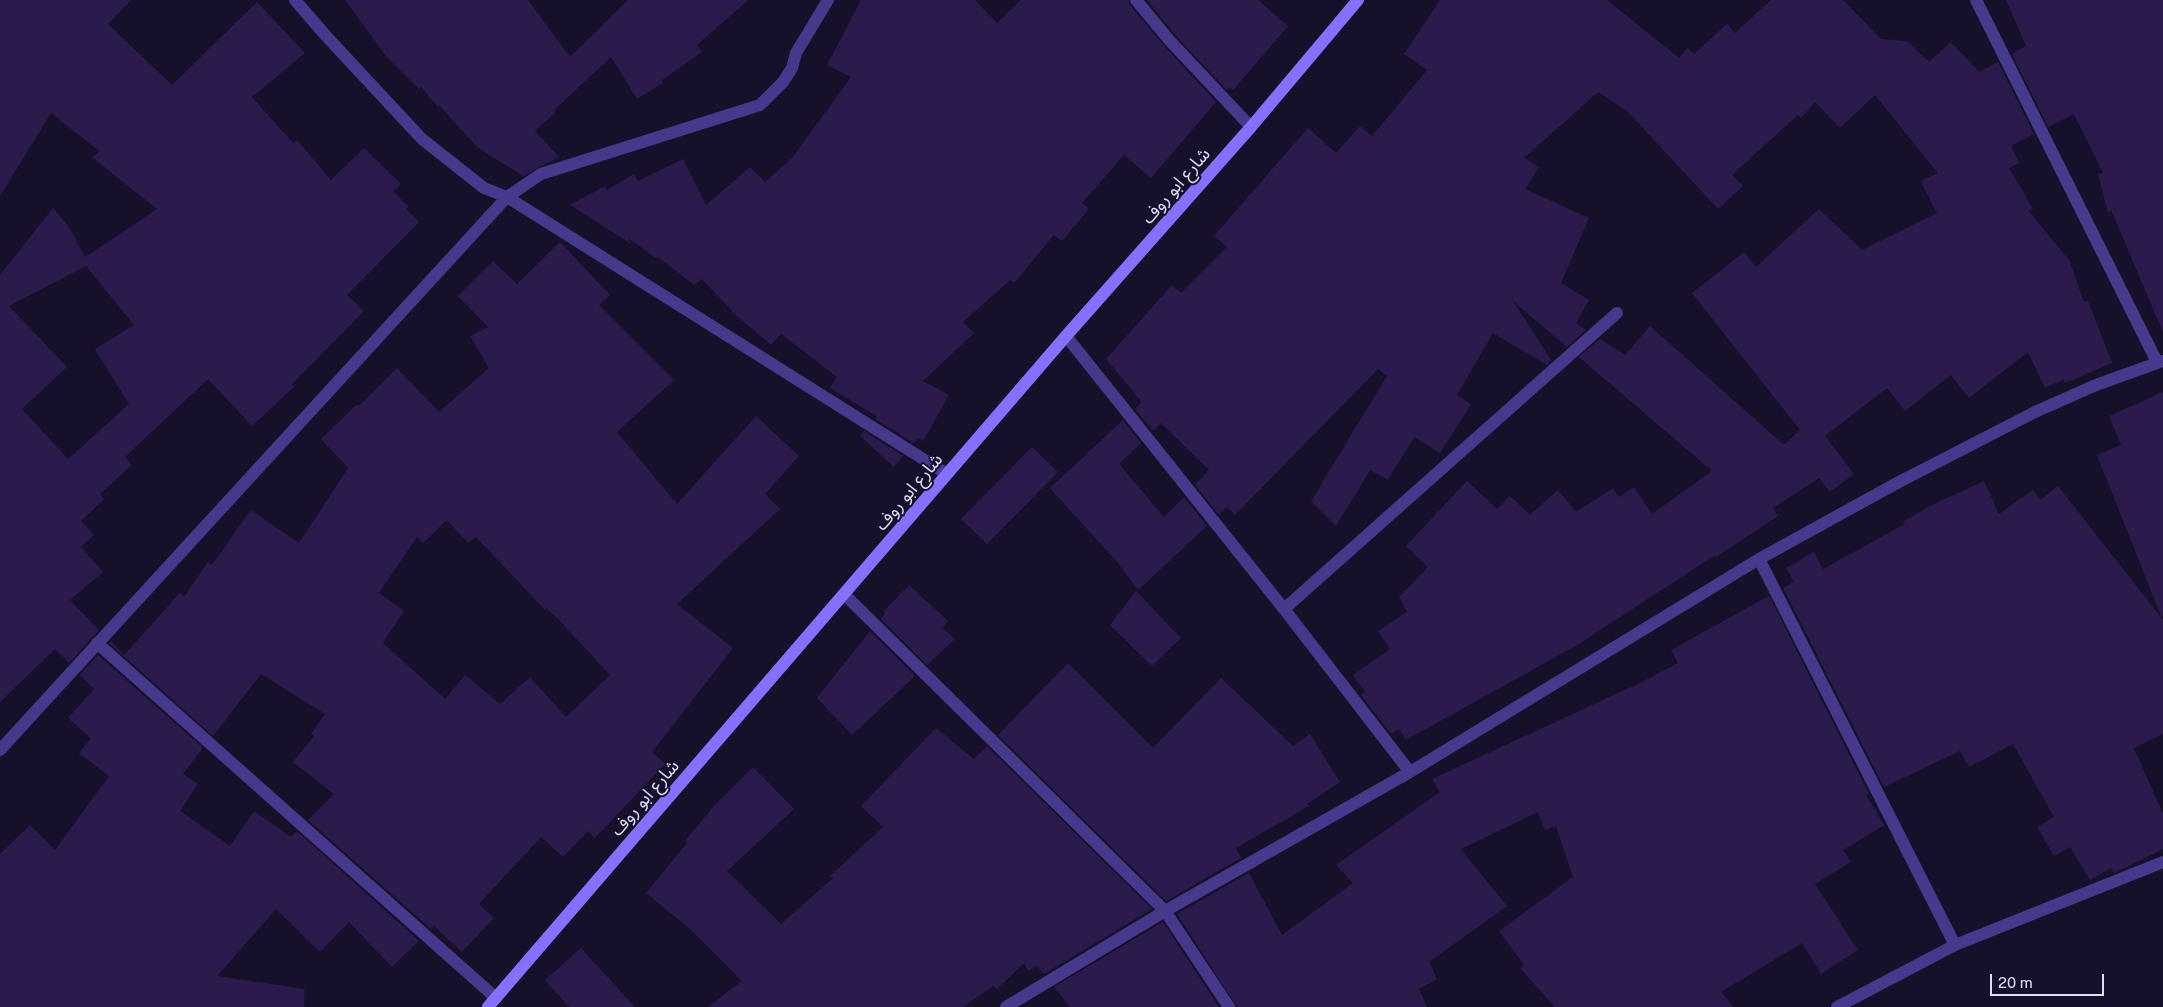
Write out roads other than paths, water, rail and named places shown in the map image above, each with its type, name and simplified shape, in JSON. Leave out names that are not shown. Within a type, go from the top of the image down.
[{"type":"street","points":[[295,0],[422,139],[484,188],[507,197],[947,474]]},
{"type":"street","points":[[0,750],[507,197],[541,174],[760,104],[783,82],[792,68],[796,53],[828,0]]},
{"type":"street","points":[[1136,0],[1170,41],[1251,127]]},
{"type":"street","name":"شارع ابو روف","points":[[492,1003],[1066,336],[1251,127],[1358,0]]},
{"type":"street","points":[[1006,1007],[1165,911],[1410,772],[1760,559],[1897,483],[2035,412],[2096,385],[2160,361],[1976,0]]},
{"type":"street","points":[[1284,608],[1617,313]]},
{"type":"street","points":[[1066,336],[1284,608],[1410,772]]},
{"type":"street","points":[[1760,559],[1956,945]]},
{"type":"street","points":[[845,594],[1165,911],[1229,1007]]},
{"type":"street","points":[[97,643],[492,1003]]},
{"type":"street","points":[[1837,1007],[1858,1002],[1956,945],[2163,862]]}]
